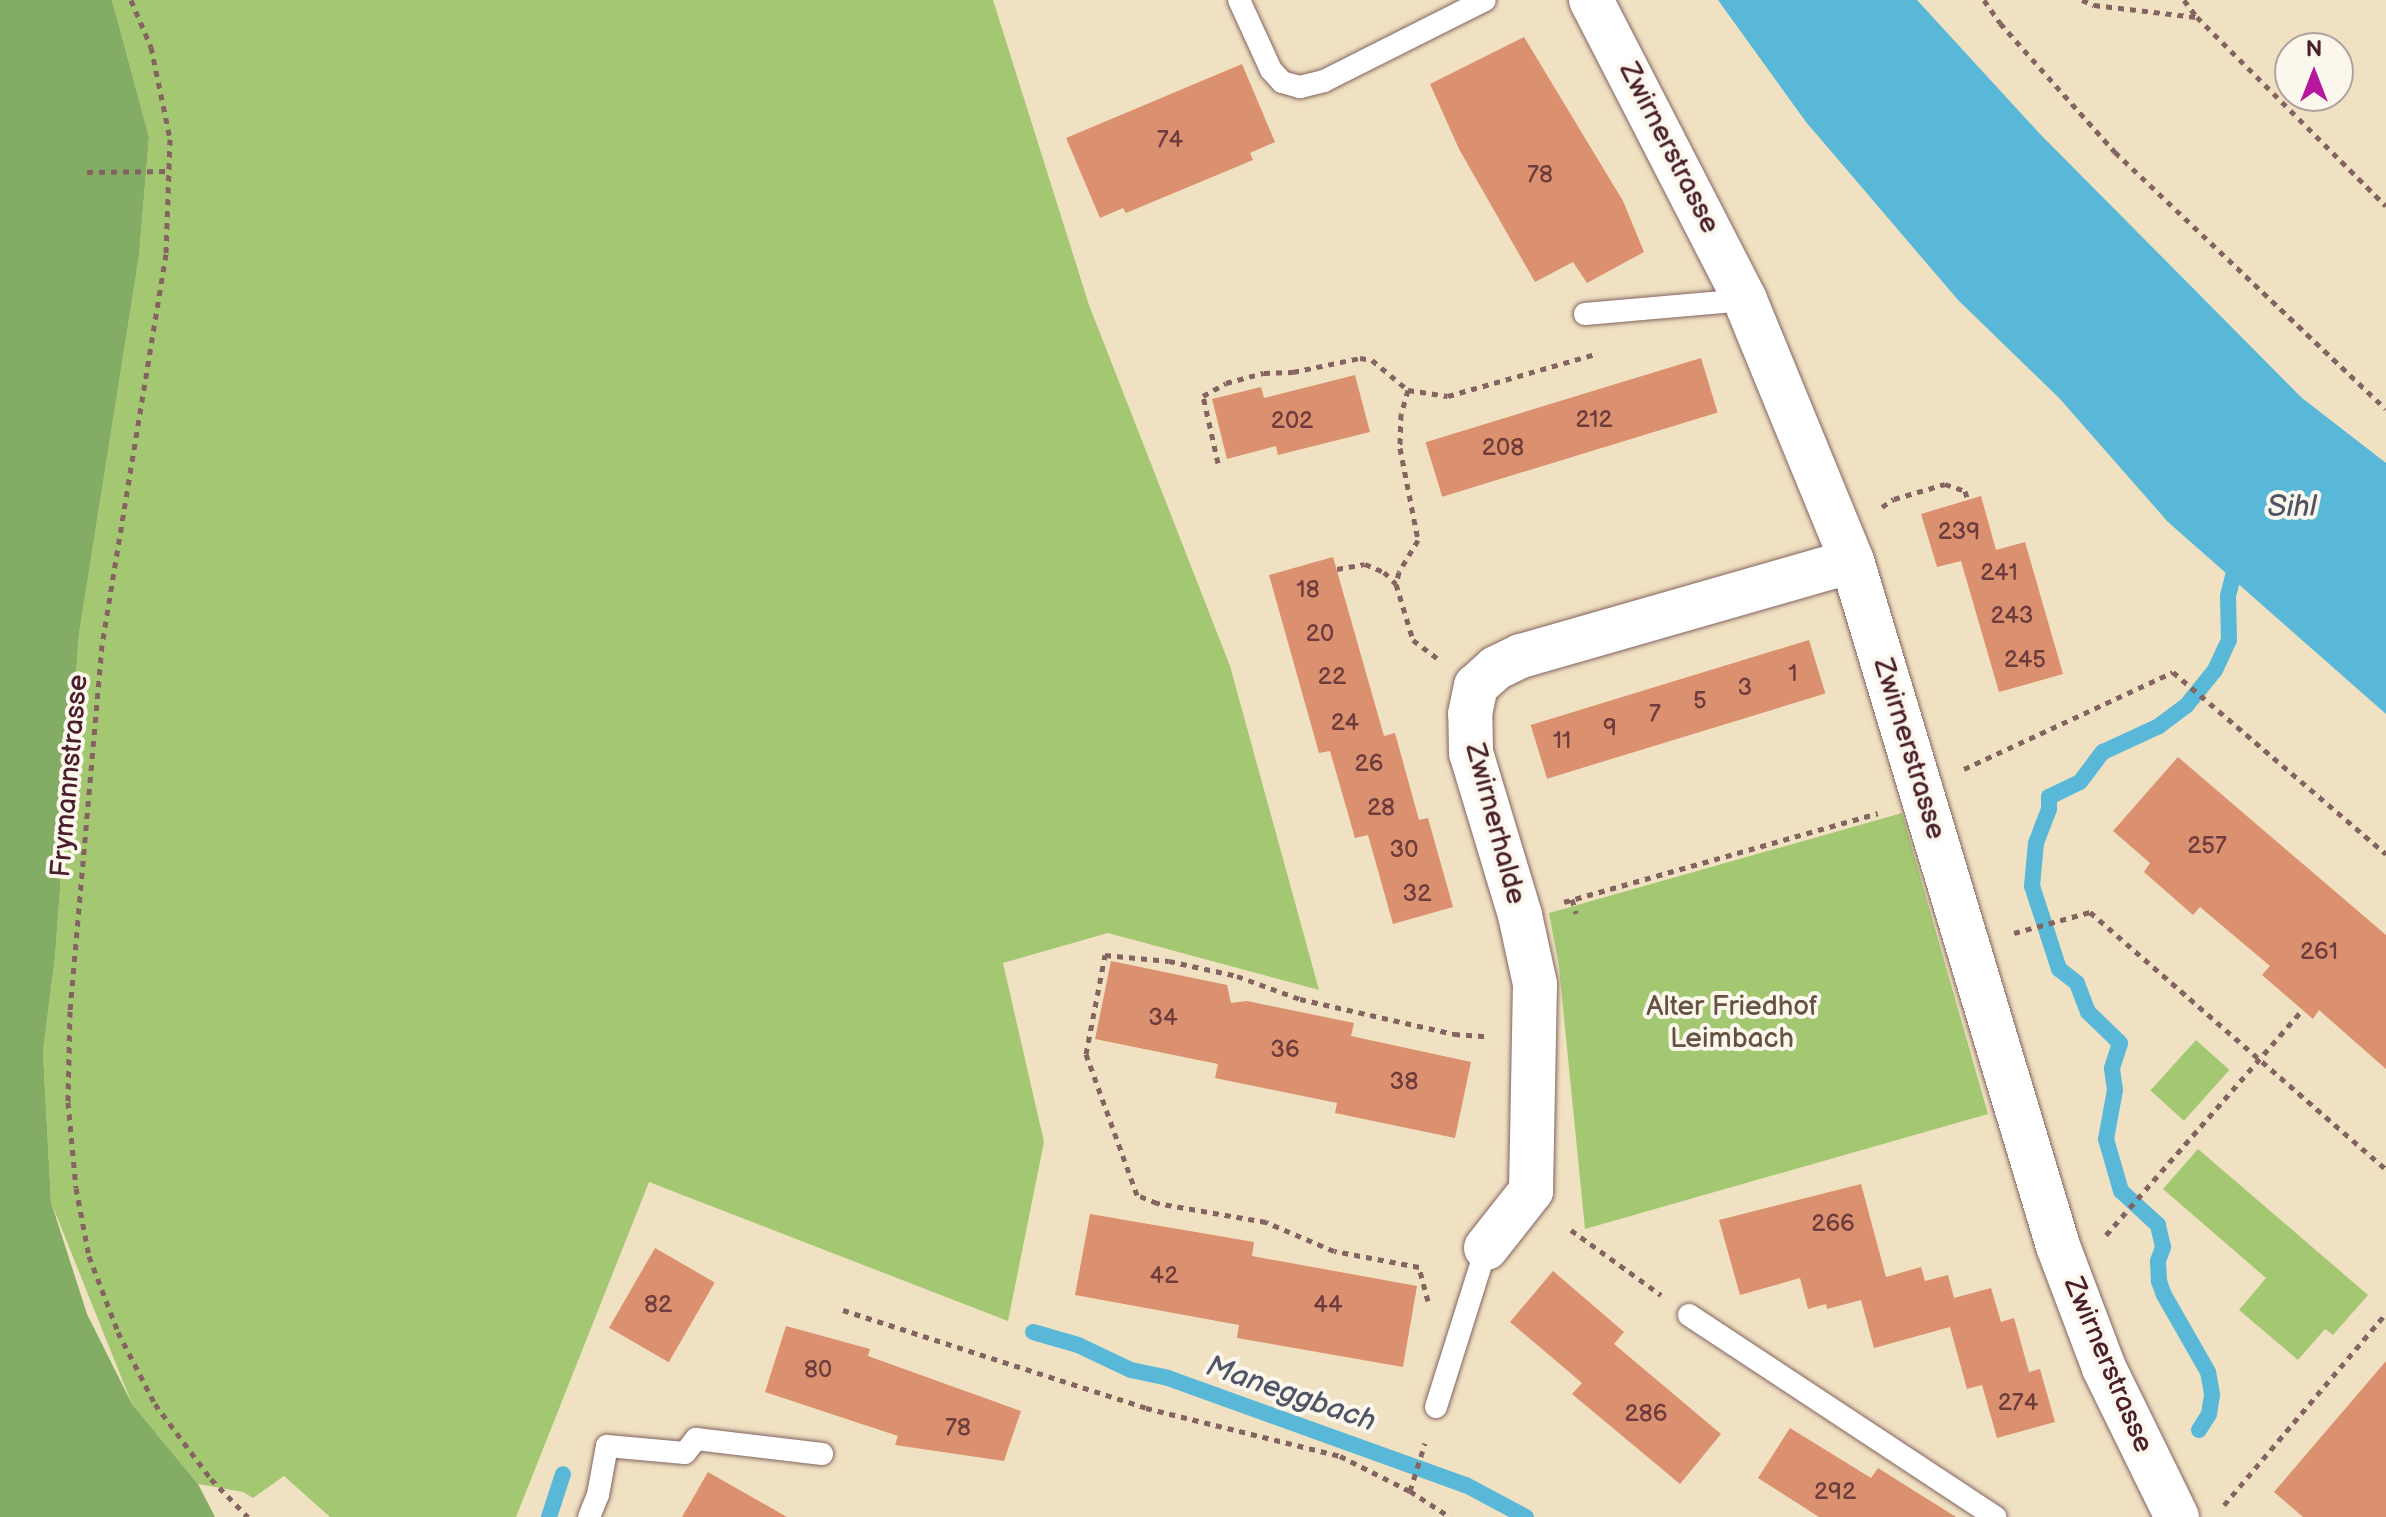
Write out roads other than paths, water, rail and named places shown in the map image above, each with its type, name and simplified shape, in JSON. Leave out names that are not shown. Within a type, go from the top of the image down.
[{"type":"street","name":"Zwirnerstrasse","points":[[1591,0],[1745,300],[1847,548],[1909,804],[2058,1246],[2104,1368],[2177,1517]]},
{"type":"street","name":"Zwirnerhalde","points":[[1486,1248],[1531,1191],[1535,984],[1520,915],[1471,753],[1470,714],[1476,686],[1496,668],[1521,656],[1847,548]]},
{"type":"lane","points":[[1239,0],[1271,70],[1282,82],[1300,87],[1324,81],[1485,0]]},
{"type":"lane","points":[[1585,314],[1745,300]]},
{"type":"lane","points":[[1436,1407],[1486,1248]]},
{"type":"lane","points":[[1689,1315],[1995,1517]]},
{"type":"lane","points":[[589,1517],[598,1495],[607,1446],[685,1453],[696,1439],[822,1454]]},
{"type":"water","name":"Sihl","points":[[1718,0],[1917,0],[2040,134],[2302,398],[2386,463],[2386,714],[2168,522],[2060,399],[1958,300],[1806,122]]},
{"type":"waterway","name":"Maneggbach","points":[[2199,1430],[2209,1414],[2212,1394],[2208,1372],[2159,1281],[2158,1261],[2163,1247],[2158,1225],[2121,1191],[2106,1139],[2115,1090],[2112,1068],[2120,1043],[2088,1012],[2077,983],[2059,969],[2032,886],[2036,843],[2049,809],[2049,797],[2080,782],[2103,752],[2159,726],[2186,706],[2215,670],[2229,640],[2228,596],[2237,560]]},
{"type":"waterway","name":"Maneggbach","points":[[1033,1332],[1078,1345],[1131,1370],[1168,1378],[1466,1485],[1526,1517]]},
{"type":"waterway","name":"Maneggbach","points":[[549,1517],[563,1474]]},
{"type":"park label","name":"Alter Friedhof Leimbach","points":[[1732,1023]]}]
